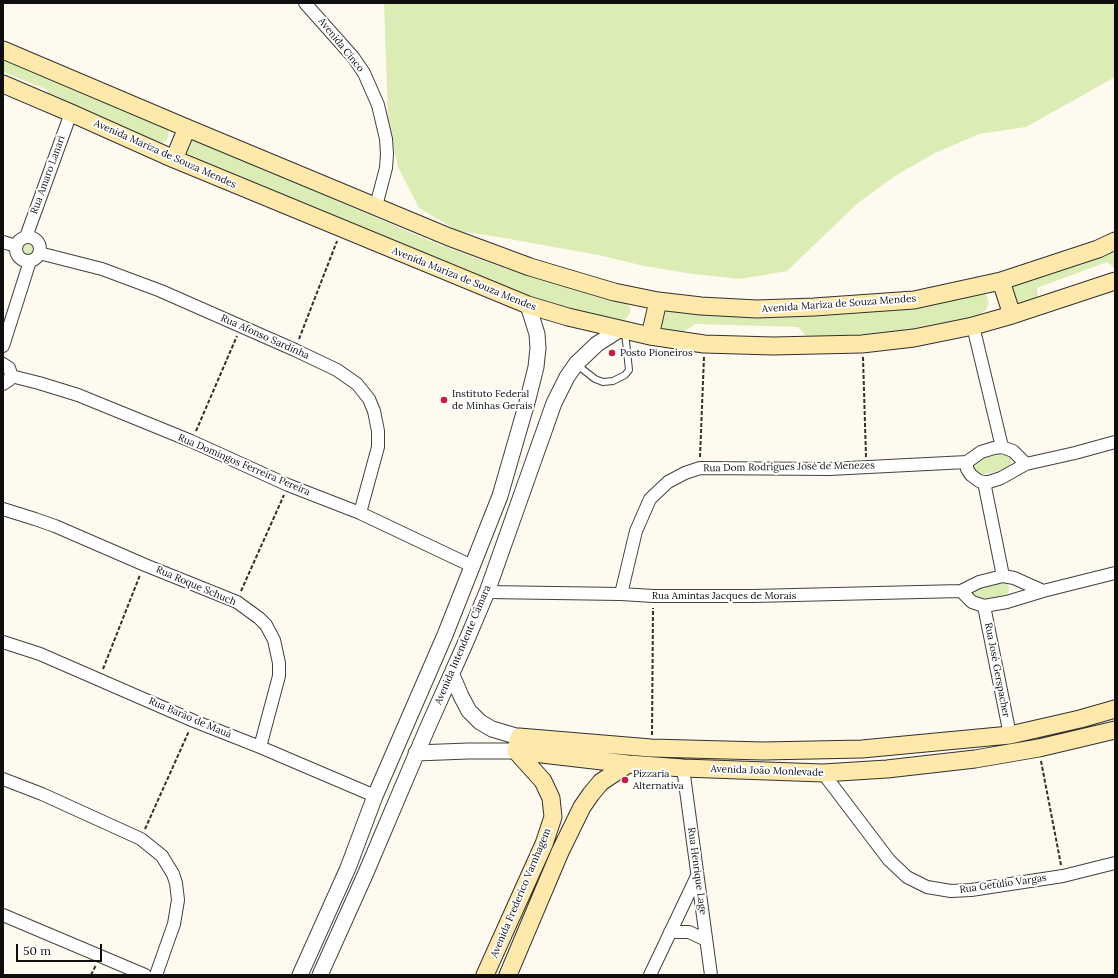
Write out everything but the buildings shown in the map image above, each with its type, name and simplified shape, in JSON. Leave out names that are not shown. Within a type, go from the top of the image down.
[{"type":"main road","name":"Avenida Mariza de Souza Mendes","points":[[3,50],[449,237],[530,266],[614,292],[658,301],[701,306],[757,309],[814,307],[914,300],[1001,281],[1098,249],[1115,241]]},
{"type":"main road","name":"Avenida Mariza de Souza Mendes","points":[[3,84],[174,159],[528,305],[650,336],[704,344],[773,346],[862,344],[914,338],[973,326],[1012,315],[1115,281]]},
{"type":"main road","points":[[174,159],[187,128]]},
{"type":"main road","points":[[1001,281],[1012,315]]},
{"type":"main road","points":[[650,336],[658,301]]},
{"type":"main road","name":"Avenida João Monlevade","points":[[517,744],[763,752],[862,749],[1010,735],[1080,719],[1115,709]]},
{"type":"main road","points":[[1080,719],[1083,738]]},
{"type":"main road","name":"Avenida João Monlevade","points":[[517,744],[628,764],[683,768],[823,773],[887,769],[975,759],[1039,748],[1115,730]]},
{"type":"main road","name":"Avenida Frederico Varnhagem","points":[[486,975],[544,844],[553,817],[551,798],[548,790],[517,744]]},
{"type":"main road","points":[[760,771],[766,761],[763,752]]},
{"type":"main road","name":"Avenida Frederico Varnhagem","points":[[508,975],[560,852],[582,807],[602,782],[628,764]]},
{"type":"main road","points":[[544,844],[560,852]]},
{"type":"street","name":"Avenida Cinco","points":[[305,3],[354,57],[364,73],[378,105],[386,139],[387,154],[376,206]]},
{"type":"street","name":"Rua Amaro Lanari","points":[[26,237],[72,113]]},
{"type":"street","points":[[3,346],[39,247],[37,241],[32,238],[26,237],[19,240],[16,246],[16,252],[20,258],[25,261],[35,257]]},
{"type":"street","points":[[3,242],[16,246]]},
{"type":"street","name":"Rua Afonso Sardinha","points":[[35,257],[78,262],[120,274],[295,350],[348,376],[364,391],[369,399],[374,412],[378,431],[378,448],[360,513]]},
{"type":"street","name":"Avenida Intendente Câmara","points":[[300,975],[348,868],[376,796],[445,635],[500,496],[536,367],[538,348],[537,334],[528,305]]},
{"type":"street","points":[[973,326],[1002,447],[1013,451],[1026,464]]},
{"type":"street","name":"Avenida Intendente Câmara","points":[[320,975],[487,592],[554,403],[566,377],[576,364],[597,344],[622,330]]},
{"type":"street","points":[[3,364],[9,368],[5,383]]},
{"type":"street","name":"Rua Domingos Ferreira Pereira","points":[[5,383],[39,383],[78,395],[191,441],[288,485],[360,513],[472,566]]},
{"type":"street","points":[[966,462],[967,469],[971,475],[984,482],[1001,478],[1026,464],[1115,442]]},
{"type":"street","name":"Rua Dom Rodrigues José de Menezes","points":[[621,594],[636,531],[650,499],[668,482],[685,473],[700,468],[829,469],[966,462],[981,452],[1002,447]]},
{"type":"street","points":[[984,482],[1003,576]]},
{"type":"street","points":[[500,496],[518,503]]},
{"type":"street","name":"Rua Roque Schuch","points":[[3,509],[55,526],[145,565],[237,602],[259,618],[266,625],[274,640],[279,663],[279,676],[275,694],[260,747]]},
{"type":"street","points":[[961,591],[972,602],[984,606],[1007,602],[1043,591],[1115,573]]},
{"type":"street","name":"Rua Amintas Jacques de Morais","points":[[487,592],[621,594],[653,596],[753,596],[961,591],[978,582],[1003,576],[1014,578],[1043,591]]},
{"type":"street","name":"Rua José Gerspacher","points":[[984,606],[1010,735]]},
{"type":"street","points":[[445,635],[465,644]]},
{"type":"street","name":"Rua Barão de Mauá","points":[[3,642],[40,654],[194,721],[376,796]]},
{"type":"street","name":"Avenida João Monlevade","points":[[452,675],[469,711],[480,722],[517,744]]},
{"type":"street","name":"Avenida João Monlevade","points":[[416,753],[468,751],[517,744]]},
{"type":"street","name":"Rua Henrique Lage","points":[[683,768],[711,975]]},
{"type":"street","name":"Rua Getúlio Vargas","points":[[823,773],[889,860],[907,877],[927,887],[951,891],[971,890],[1063,876],[1115,863]]},
{"type":"street","points":[[3,779],[42,794],[141,839],[154,849],[169,866],[176,883],[177,908],[174,924],[156,975]]},
{"type":"street","points":[[348,868],[365,874]]},
{"type":"street","points":[[650,975],[697,876]]},
{"type":"street","points":[[3,915],[145,975]]},
{"type":"street","points":[[670,932],[689,932],[706,940]]},
{"type":"lane","points":[[576,364],[594,379],[603,382],[613,381],[624,375],[629,370],[622,330]]},
{"type":"path","points":[[295,350],[342,229]]},
{"type":"path","points":[[191,441],[241,326]]},
{"type":"path","points":[[700,468],[704,344]]},
{"type":"path","points":[[862,344],[866,467]]},
{"type":"path","points":[[237,602],[288,485]]},
{"type":"path","points":[[99,679],[145,565]]},
{"type":"path","points":[[652,748],[653,596]]},
{"type":"path","points":[[141,839],[194,721]]},
{"type":"path","points":[[1039,748],[1063,876]]},
{"type":"green space","points":[[384,3],[1115,3],[1115,77],[1026,127],[979,134],[935,153],[895,176],[858,203],[787,271],[740,279],[693,274],[644,266],[598,255],[458,231],[419,208],[398,167],[388,121]]},
{"type":"green space","points":[[3,58],[167,126],[169,133],[167,139],[165,142],[158,144],[49,99],[48,90],[3,72]]},
{"type":"green space","points":[[191,138],[435,243],[512,271],[573,289],[626,302],[630,307],[630,313],[626,319],[620,321],[566,309],[505,290],[187,156],[185,153]]},
{"type":"green space","points":[[24,243],[30,243],[35,248],[33,257],[30,259],[24,259],[19,254],[19,248]]},
{"type":"green space","points":[[1115,247],[1115,268],[1107,262],[1037,288],[1038,297],[1016,304],[1010,286]]},
{"type":"green space","points":[[982,292],[987,296],[989,303],[986,310],[977,316],[921,328],[861,336],[806,336],[798,327],[695,324],[682,333],[661,329],[658,326],[662,309]]},
{"type":"green space","points":[[1004,454],[1011,459],[1011,465],[1007,469],[976,476],[970,461]]},
{"type":"green space","points":[[1005,581],[1009,587],[1007,596],[972,602],[967,590]]},
{"type":"place","name":"Posto Pioneiros","points":[[612,353]]},
{"type":"place","name":"Instituto Federal de Minhas Gerais","points":[[444,400]]},
{"type":"place","name":"Pizzaria Alternativa","points":[[625,780]]}]
